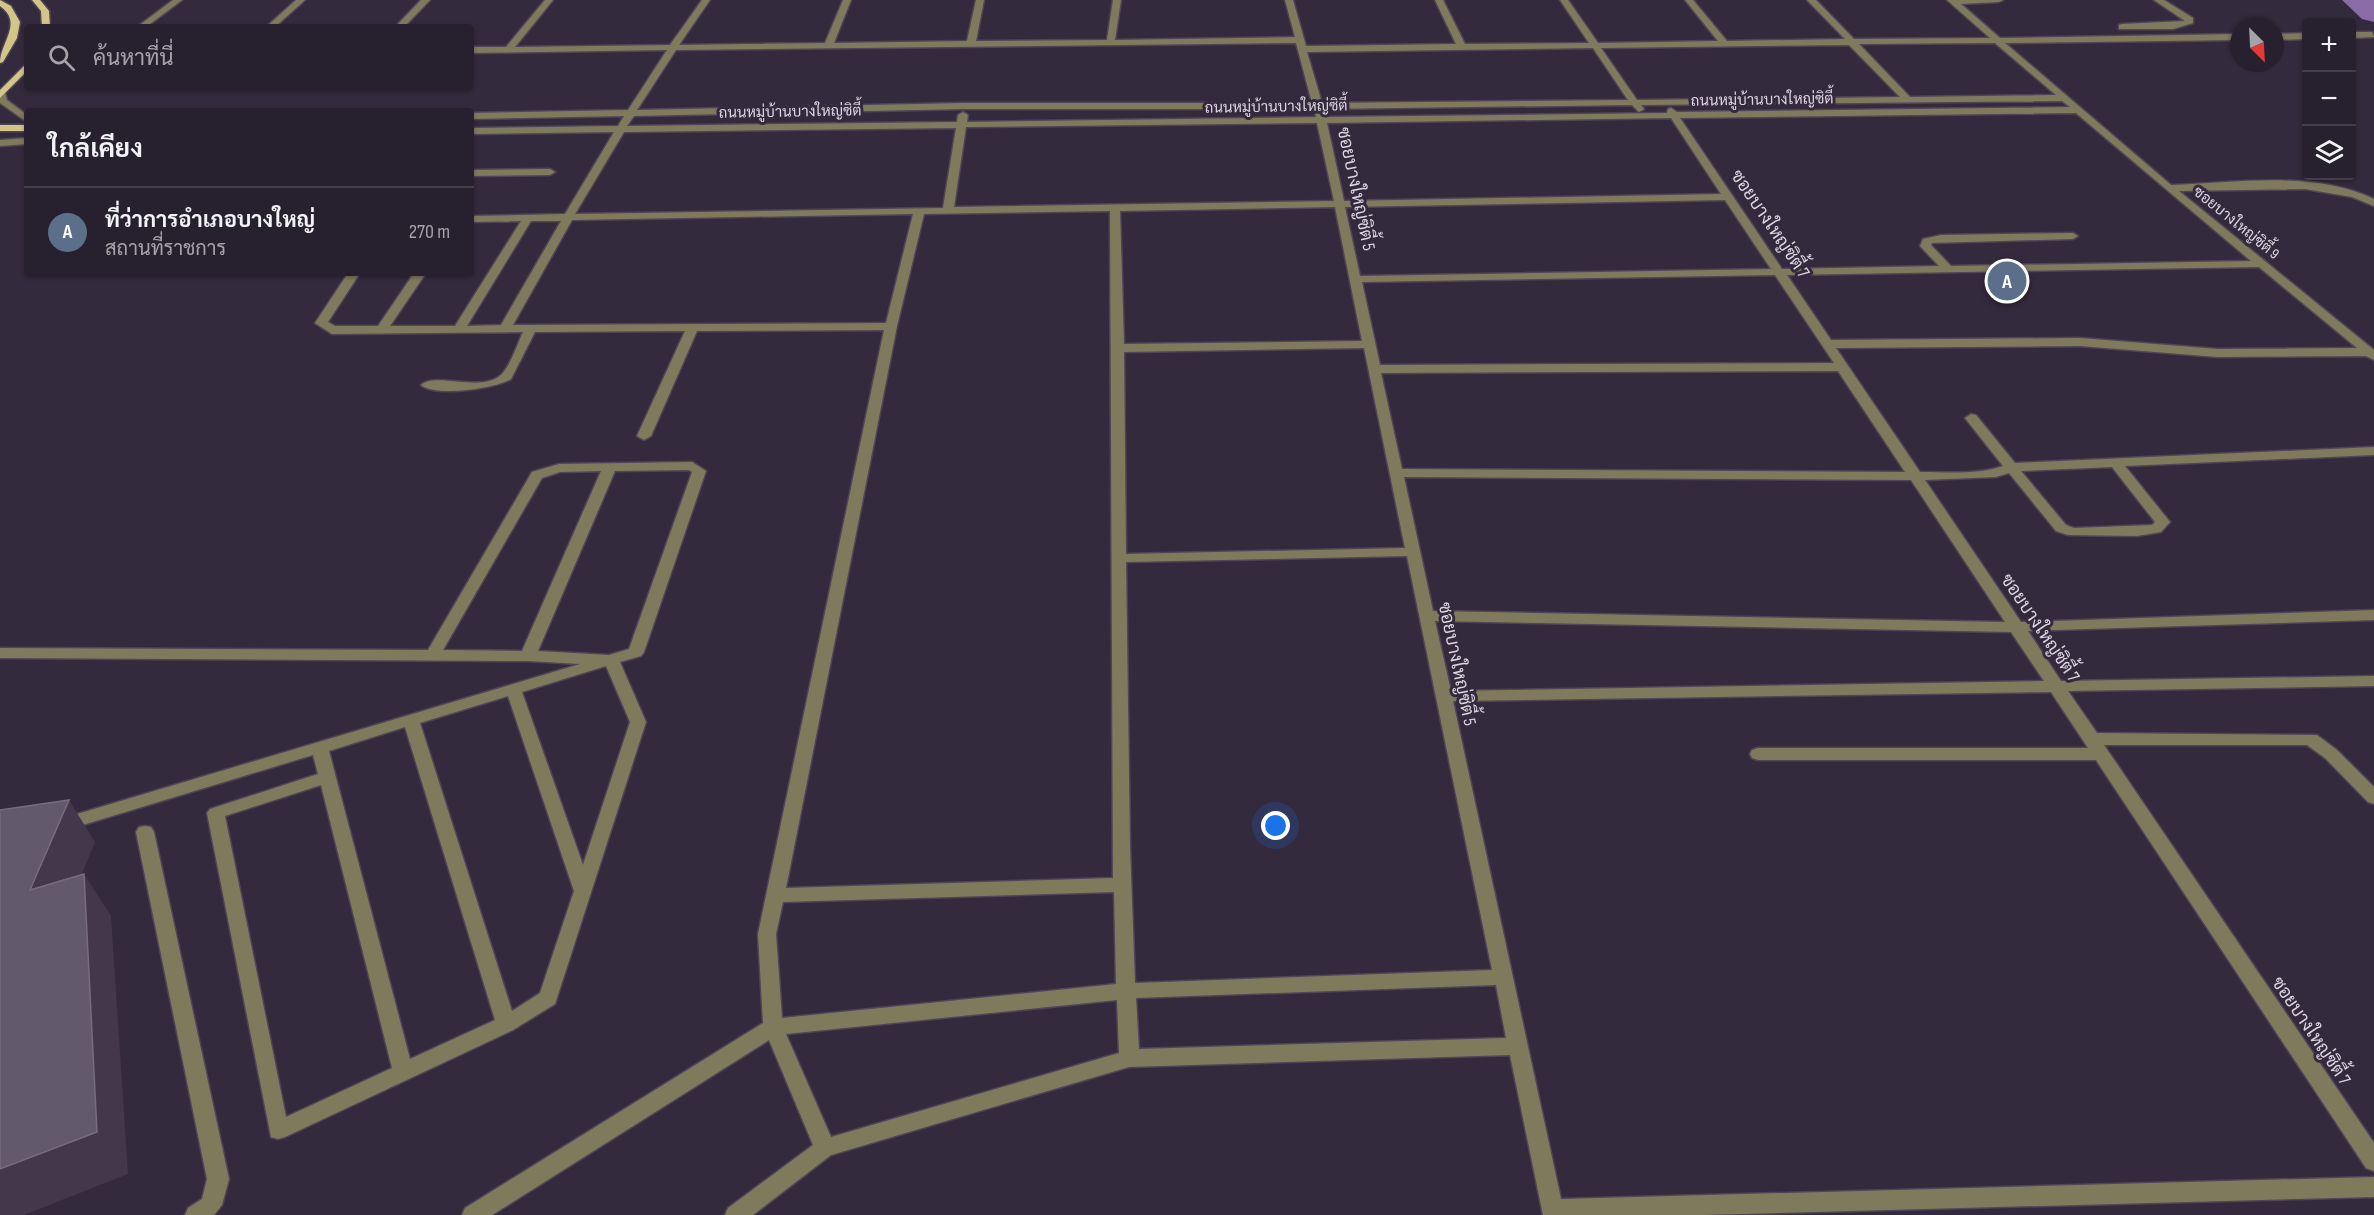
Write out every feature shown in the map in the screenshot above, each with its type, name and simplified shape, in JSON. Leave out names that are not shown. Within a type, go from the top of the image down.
[{"type":"main road","points":[[36,0],[45,11],[46,24]]},
{"type":"main road","points":[[0,60],[15,36],[16,24],[2,2]]},
{"type":"main road","points":[[1,95],[24,69]]},
{"type":"main road","points":[[0,128],[24,128]]},
{"type":"street","points":[[145,24],[178,0]]},
{"type":"street","points":[[273,24],[301,0]]},
{"type":"street","points":[[402,24],[426,0]]},
{"type":"street","points":[[507,50],[549,0]]},
{"type":"street","points":[[505,329],[567,218],[673,46],[706,0]]},
{"type":"street","points":[[829,45],[847,0]]},
{"type":"street","points":[[971,43],[980,0]]},
{"type":"street","points":[[1111,41],[1117,0]]},
{"type":"street","name":"ซอยบางใหญ่ซิตี้ 5","points":[[1289,0],[1298,40],[1304,50],[1320,114],[1356,279],[1553,1212]]},
{"type":"street","points":[[1439,0],[1462,48]]},
{"type":"street","points":[[1564,0],[1643,116]]},
{"type":"street","points":[[1689,0],[1725,44]]},
{"type":"street","points":[[1811,0],[1908,100]]},
{"type":"street","points":[[1952,1],[1999,0]]},
{"type":"street","points":[[2122,27],[2173,26],[2189,23],[2190,20],[2158,0]]},
{"type":"street","name":"ซอยบางใหญ่ซิตี้ 9","points":[[1952,1],[2169,188],[2371,354]]},
{"type":"street","points":[[2356,35],[2372,35]]},
{"type":"street","points":[[2284,37],[2302,36]]},
{"type":"street","points":[[1304,50],[2230,37]]},
{"type":"street","points":[[474,50],[1298,40]]},
{"type":"street","points":[[1,95],[3,100],[24,117]]},
{"type":"street","name":"ถนนหมู่บ้านบางใหญ่ซิตี้","points":[[474,116],[964,106],[1320,114],[1643,116],[1670,109],[1908,100],[2067,98]]},
{"type":"street","name":"ถนนหมู่บ้านบางใหญ่ซิตี้","points":[[474,131],[962,124],[1635,103],[1670,109],[2081,110]]},
{"type":"street","points":[[948,212],[964,106]]},
{"type":"street","name":"ซอยบางใหญ่ซิตี้ 7","points":[[1670,109],[2374,1161]]},
{"type":"street","points":[[0,143],[24,141]]},
{"type":"street","points":[[474,173],[550,172]]},
{"type":"street","points":[[2169,188],[2325,188],[2355,193],[2374,203]]},
{"type":"street","points":[[474,219],[1340,206],[1729,197]]},
{"type":"street","points":[[1115,209],[1119,348],[1122,885],[1129,1058]]},
{"type":"street","points":[[825,1148],[773,1027],[767,933],[891,326],[920,213]]},
{"type":"street","points":[[458,330],[528,218]]},
{"type":"street","points":[[1949,270],[1925,246],[1927,241],[1941,238],[2073,236]]},
{"type":"street","points":[[1356,279],[1780,274],[2264,264]]},
{"type":"street","points":[[352,276],[321,323],[332,330],[891,326]]},
{"type":"street","points":[[382,330],[418,276]]},
{"type":"street","points":[[644,436],[693,326]]},
{"type":"street","points":[[427,385],[489,385],[501,380],[507,376],[531,328]]},
{"type":"street","points":[[1827,344],[2080,342],[2218,353],[2371,354]]},
{"type":"street","points":[[1119,348],[1369,344]]},
{"type":"street","points":[[1374,369],[1842,367]]},
{"type":"street","points":[[1971,418],[2061,528],[2073,532],[2138,532],[2156,529],[2163,522],[2114,461]]},
{"type":"street","points":[[1397,473],[1978,476],[2013,467],[2374,451]]},
{"type":"street","points":[[46,830],[636,652],[699,471],[692,466],[559,468],[537,475],[432,656]]},
{"type":"street","points":[[528,656],[610,467]]},
{"type":"street","points":[[1121,558],[1413,552]]},
{"type":"street","points":[[1427,616],[2016,627],[2374,615]]},
{"type":"street","points":[[0,653],[528,656],[611,660]]},
{"type":"street","points":[[327,777],[216,813],[278,1130],[506,1024],[548,998],[638,722],[611,660]]},
{"type":"street","points":[[1444,696],[2055,684],[2374,681]]},
{"type":"street","points":[[513,689],[583,892]]},
{"type":"street","points":[[411,721],[506,1024]]},
{"type":"street","points":[[2091,739],[2311,740],[2331,754],[2374,798]]},
{"type":"street","points":[[320,749],[403,1071]]},
{"type":"street","points":[[1758,753],[2102,754]]},
{"type":"street","points":[[145,832],[218,1179],[211,1205],[196,1215]]},
{"type":"street","points":[[775,895],[1122,885]]},
{"type":"street","points":[[472,1215],[773,1027],[1126,991],[1504,977]]},
{"type":"street","points":[[736,1215],[825,1148],[1129,1058],[1518,1046]]},
{"type":"street","points":[[1553,1212],[2374,1186]]},
{"type":"building","points":[[69,800],[30,890],[84,874],[97,1132],[0,1169],[0,810]]},
{"type":"waterway","points":[[2359,0],[2374,12]]},
{"type":"place","name":"ที่ว่าการอำเภอบางใหญ่","points":[[2007,281]]}]
